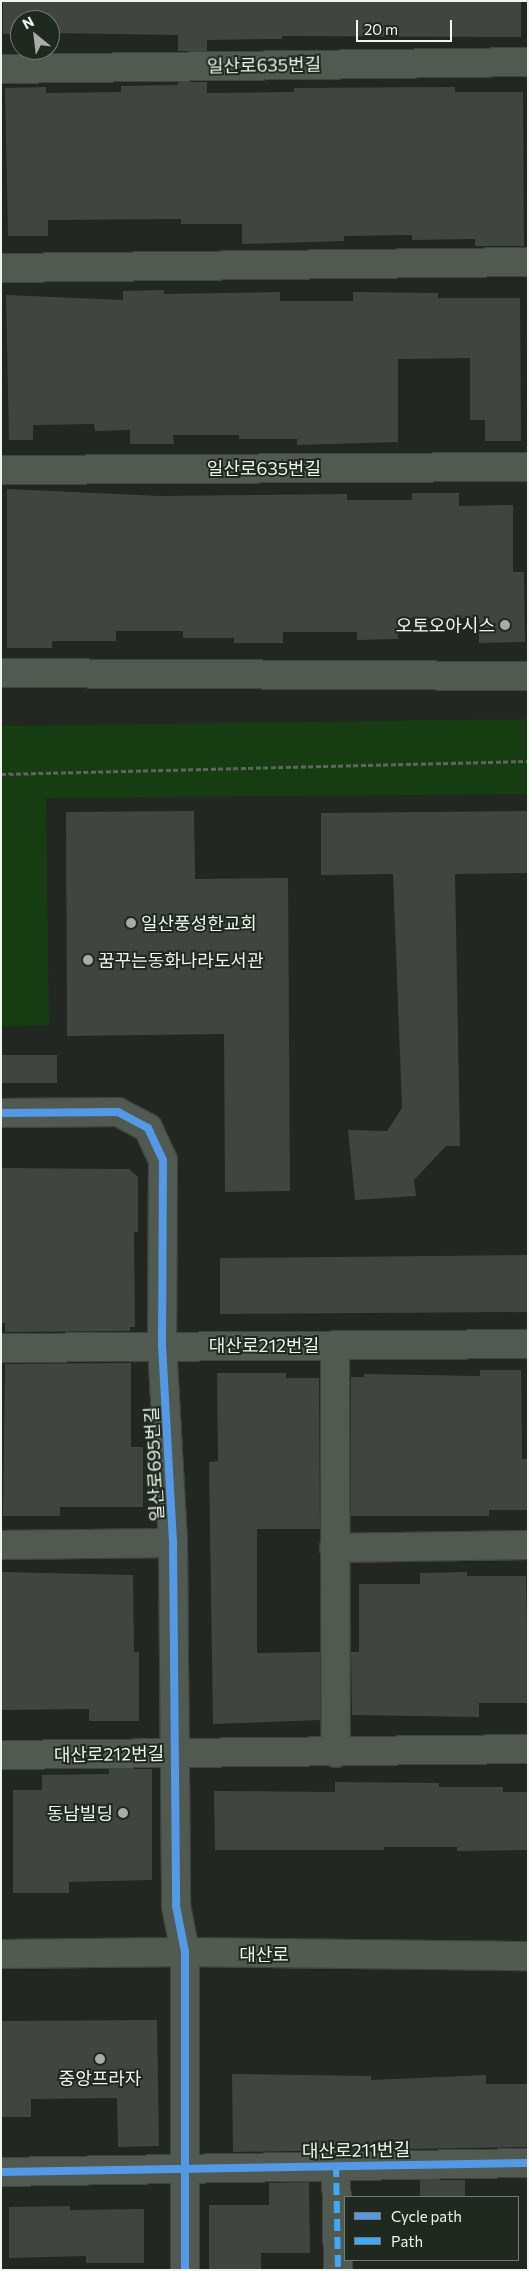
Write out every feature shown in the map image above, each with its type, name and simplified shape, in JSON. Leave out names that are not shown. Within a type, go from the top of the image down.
[{"type":"main road","name":"대산로","points":[[1,1954],[185,1952],[528,1956]]},
{"type":"street","name":"일산로635번길","points":[[1,69],[528,62]]},
{"type":"street","points":[[1,268],[528,262]]},
{"type":"street","name":"일산로635번길","points":[[1,470],[528,467]]},
{"type":"street","points":[[1,673],[528,676]]},
{"type":"street","name":"일산로695번길","points":[[1,1113],[118,1112],[148,1128],[163,1160],[162,1345],[173,1543],[176,1906],[185,1952]]},
{"type":"street","name":"대산로212번길","points":[[1,1348],[162,1345],[528,1344]]},
{"type":"street","points":[[335,1345],[336,1753]]},
{"type":"street","points":[[1,1545],[173,1543]]},
{"type":"street","points":[[334,1548],[528,1545]]},
{"type":"street","name":"대산로212번길","points":[[1,1755],[336,1753],[528,1749]]},
{"type":"street","points":[[185,1952],[185,2270]]},
{"type":"street","name":"대산로211번길","points":[[1,2172],[528,2163]]},
{"type":"street","points":[[336,2165],[338,2270]]},
{"type":"path","points":[[1,774],[528,761]]},
{"type":"green space","points":[[528,719],[528,794],[46,798],[49,1025],[1,1026],[1,726]]},
{"type":"building","points":[[3,1],[521,1],[521,37],[282,36],[282,39],[207,40],[207,51],[178,51],[178,35],[60,33],[60,10],[10,10],[10,34],[3,34]]},
{"type":"building","points":[[178,82],[207,82],[207,93],[294,92],[294,88],[455,87],[455,92],[523,92],[524,246],[475,246],[475,239],[412,240],[412,235],[344,236],[344,241],[242,244],[242,224],[181,224],[181,219],[48,220],[48,236],[8,236],[5,88],[46,87],[46,93],[121,92],[121,86],[178,85]]},
{"type":"building","points":[[164,290],[164,294],[280,292],[280,301],[353,301],[353,292],[438,293],[438,298],[520,298],[521,441],[485,441],[485,420],[470,420],[470,358],[398,359],[398,442],[297,445],[297,439],[239,439],[239,435],[173,435],[174,444],[130,444],[130,430],[95,431],[94,424],[33,425],[33,440],[9,440],[6,295],[123,300],[123,291]]},
{"type":"building","points":[[7,489],[160,496],[347,494],[347,500],[412,500],[412,493],[459,493],[459,506],[513,505],[513,572],[524,572],[525,642],[479,643],[479,618],[397,618],[398,639],[357,640],[357,632],[283,632],[283,643],[234,643],[234,638],[183,638],[183,631],[116,631],[116,641],[52,641],[52,648],[7,648]]},
{"type":"building","points":[[194,811],[195,879],[288,878],[290,1191],[225,1192],[224,1034],[67,1036],[66,812]]},
{"type":"building","points":[[528,811],[528,873],[455,874],[460,1146],[446,1146],[414,1180],[416,1196],[355,1200],[348,1130],[387,1131],[402,1108],[393,874],[321,875],[321,813]]},
{"type":"building","points":[[1,1055],[57,1055],[57,1083],[1,1083]]},
{"type":"building","points":[[1,1168],[129,1169],[138,1177],[138,1232],[134,1232],[135,1327],[130,1327],[130,1331],[5,1332],[5,1323],[1,1323]]},
{"type":"building","points":[[528,1255],[528,1312],[220,1314],[220,1258]]},
{"type":"building","points":[[131,1363],[131,1447],[143,1447],[143,1507],[60,1507],[60,1516],[3,1516],[5,1364]]},
{"type":"building","points":[[480,1370],[521,1370],[522,1459],[528,1459],[528,1510],[489,1510],[489,1516],[351,1516],[351,1377],[364,1377],[364,1374],[480,1376]]},
{"type":"building","points":[[217,1373],[286,1373],[286,1378],[319,1378],[320,1529],[257,1529],[257,1653],[320,1652],[320,1720],[213,1724],[209,1462],[218,1461]]},
{"type":"building","points":[[1,1572],[133,1575],[134,1652],[139,1652],[139,1721],[89,1721],[89,1709],[1,1710]]},
{"type":"building","points":[[467,1572],[467,1576],[526,1576],[528,1703],[479,1703],[479,1717],[352,1715],[351,1652],[359,1652],[359,1584],[420,1584],[420,1573]]},
{"type":"building","points":[[109,1769],[152,1769],[152,1880],[69,1882],[69,1893],[13,1893],[13,1790],[42,1790],[42,1775],[109,1774]]},
{"type":"building","points":[[335,1782],[439,1783],[439,1787],[503,1787],[503,1792],[528,1792],[528,1850],[457,1851],[457,1847],[384,1847],[384,1850],[215,1850],[214,1791],[335,1792]]},
{"type":"building","name":"중앙프라자","points":[[157,2020],[159,2146],[118,2147],[117,2098],[31,2099],[31,2117],[1,2117],[1,2021]]},
{"type":"building","points":[[232,2074],[371,2076],[371,2080],[486,2075],[486,2084],[528,2084],[528,2147],[233,2152]]},
{"type":"building","points":[[420,2180],[465,2180],[465,2196],[420,2196]]},
{"type":"building","points":[[309,2182],[310,2253],[261,2253],[261,2270],[209,2270],[209,2205],[269,2205],[269,2183]]},
{"type":"building","points":[[70,2206],[70,2210],[144,2209],[144,2263],[86,2263],[86,2256],[9,2258],[9,2207]]},
{"type":"marked path","points":[[336,2165],[338,2270]]},
{"type":"cycle path","points":[[1,1113],[118,1112],[148,1128],[163,1160],[162,1345],[173,1543],[176,1906],[185,1952],[185,2270]]},
{"type":"cycle path","points":[[1,2172],[528,2163]]},
{"type":"place","name":"오토오아시스","points":[[505,625]]},
{"type":"place","name":"일산풍성한교회","points":[[131,923]]},
{"type":"place","name":"꿈꾸는동화나라도서관","points":[[88,960]]},
{"type":"place","name":"동남빌딩","points":[[123,1813]]},
{"type":"place","name":"중앙프라자","points":[[100,2059]]}]
